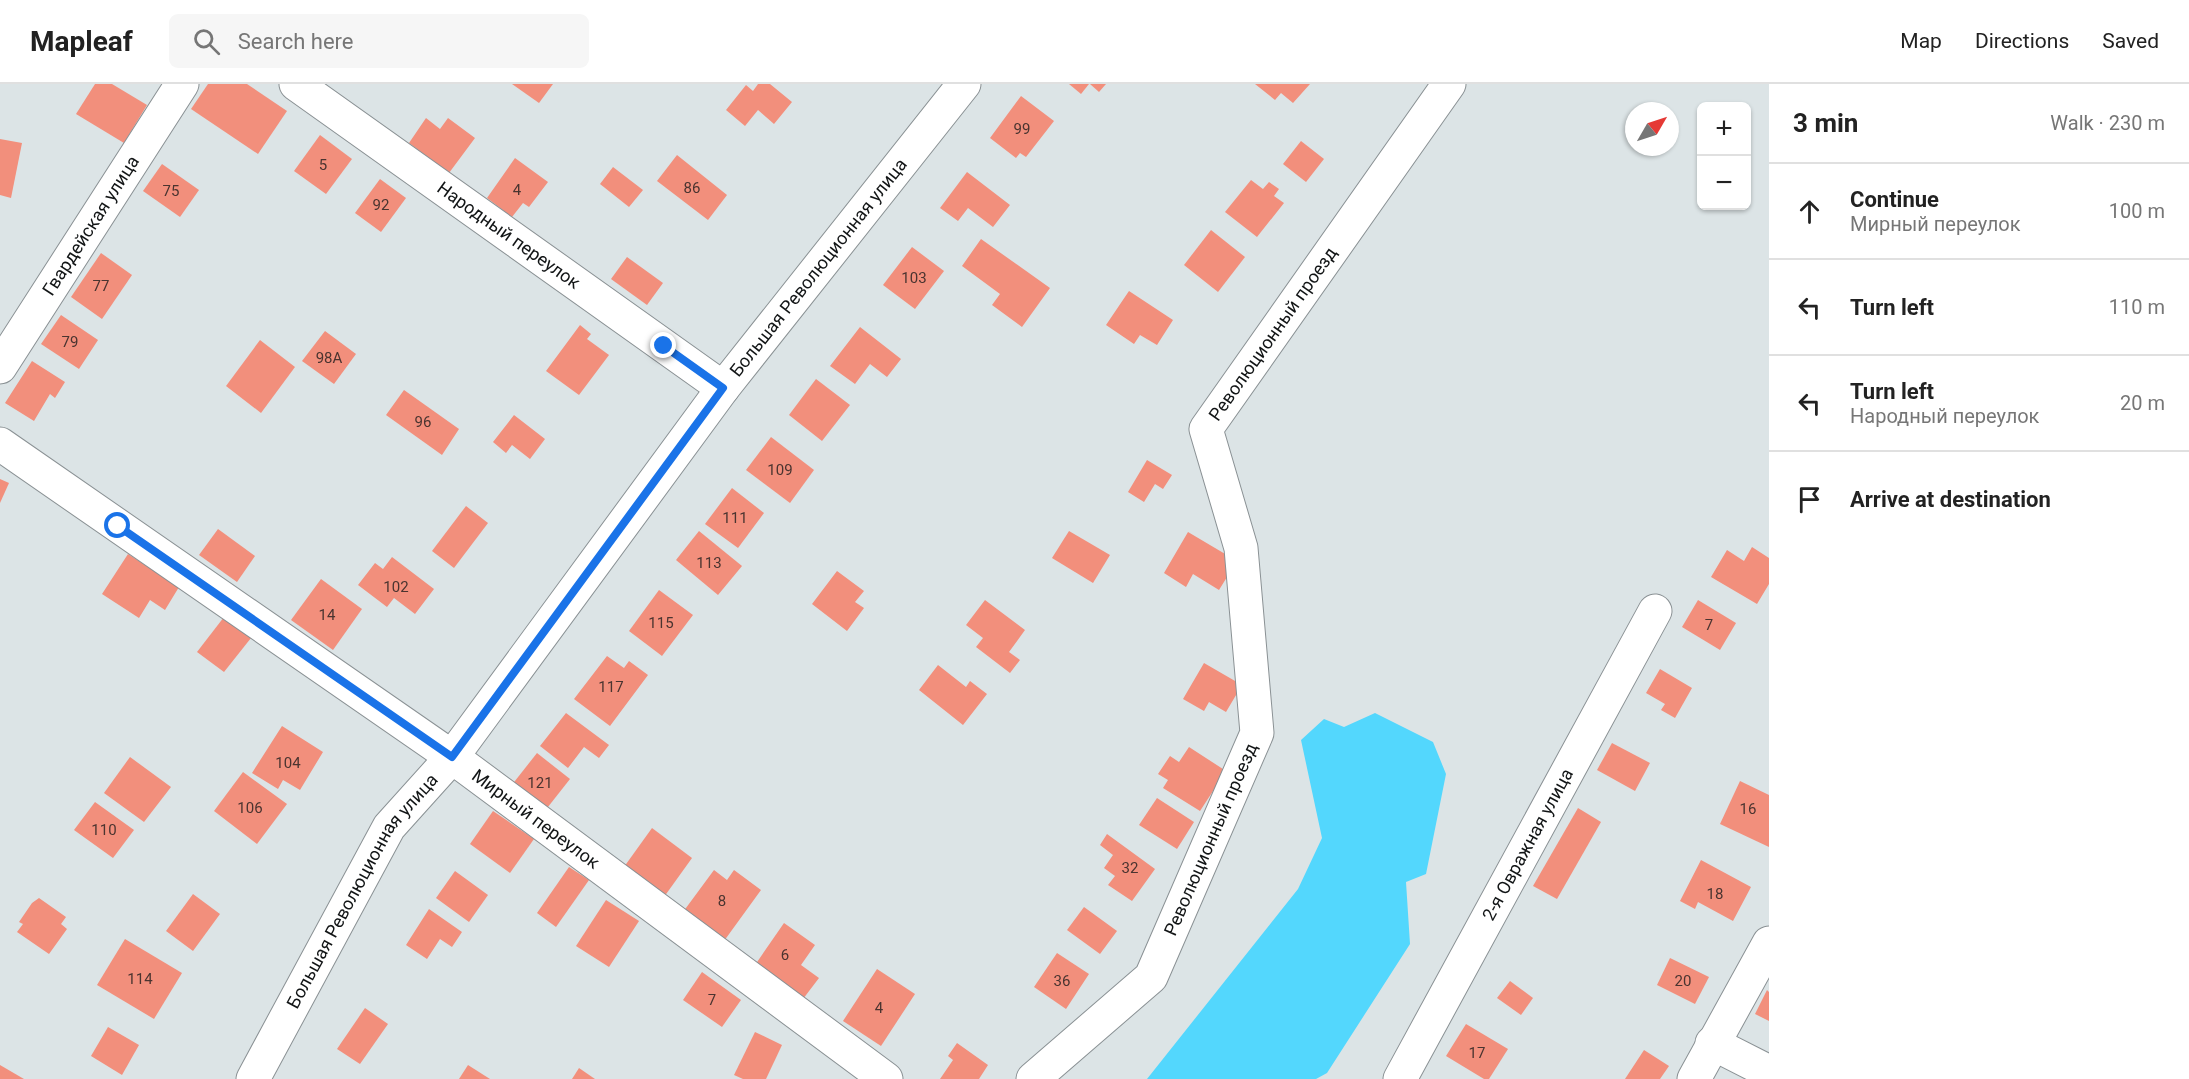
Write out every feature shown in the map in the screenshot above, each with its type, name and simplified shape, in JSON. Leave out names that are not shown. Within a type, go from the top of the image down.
[{"type":"street","name":"Гвардейская улица","points":[[0,367],[182,84]]},
{"type":"street","name":"Народный переулок","points":[[296,84],[723,388]]},
{"type":"street","name":"Большая Революционная улица","points":[[253,1079],[389,827],[452,757],[723,388],[964,84]]},
{"type":"street","name":"Революционный проезд","points":[[1033,1079],[1151,977],[1257,733],[1241,548],[1206,429],[1449,84]]},
{"type":"street","name":"Мирный переулок","points":[[0,444],[452,757],[886,1079]]},
{"type":"street","name":"2-я Овражная улица","points":[[1400,1079],[1655,611]]},
{"type":"street","points":[[1694,1079],[1769,943]]},
{"type":"street","points":[[1712,1043],[1769,1071]]},
{"type":"water","points":[[1375,713],[1433,742],[1446,774],[1426,874],[1406,882],[1410,944],[1327,1073],[1316,1079],[1147,1079],[1298,889],[1322,838],[1301,740],[1324,719],[1344,727]]},
{"type":"building","points":[[95,84],[112,84],[147,105],[124,143],[76,114]]},
{"type":"building","points":[[208,84],[247,84],[287,111],[258,154],[191,109]]},
{"type":"building","points":[[512,84],[553,84],[539,103]]},
{"type":"building","points":[[758,84],[770,84],[792,102],[774,124],[758,110],[745,126],[726,110],[746,85],[753,91]]},
{"type":"building","points":[[1069,84],[1089,84],[1081,94]]},
{"type":"building","points":[[1090,84],[1106,84],[1099,92]]},
{"type":"building","points":[[1255,84],[1310,84],[1293,103],[1281,93],[1275,100]]},
{"type":"building","points":[[1021,96],[1054,121],[1026,157],[1020,153],[1016,158],[990,138]]},
{"type":"building","points":[[426,118],[440,129],[448,118],[475,138],[449,173],[409,143]]},
{"type":"building","points":[[320,135],[352,159],[326,194],[294,171]]},
{"type":"building","points":[[0,139],[22,143],[11,198],[0,195]]},
{"type":"building","points":[[1301,141],[1324,159],[1306,182],[1283,164]]},
{"type":"building","points":[[677,155],[727,195],[708,220],[657,181]]},
{"type":"building","points":[[515,158],[548,182],[529,207],[523,203],[512,217],[487,198]]},
{"type":"building","points":[[162,164],[199,190],[180,217],[143,191]]},
{"type":"building","points":[[613,167],[643,190],[629,207],[600,184]]},
{"type":"building","points":[[967,172],[1010,205],[993,227],[968,208],[958,221],[940,208]]},
{"type":"building","points":[[380,179],[406,198],[381,232],[355,213]]},
{"type":"building","points":[[1251,180],[1263,189],[1269,182],[1279,189],[1274,196],[1284,203],[1257,237],[1225,212]]},
{"type":"building","points":[[1211,230],[1245,257],[1218,292],[1184,265]]},
{"type":"building","points":[[981,239],[1050,288],[1022,327],[992,305],[1000,294],[962,266]]},
{"type":"building","points":[[912,247],[944,271],[915,309],[883,285]]},
{"type":"building","points":[[101,253],[132,275],[102,319],[71,297]]},
{"type":"building","points":[[627,257],[663,283],[647,305],[611,279]]},
{"type":"building","points":[[1129,291],[1173,320],[1157,345],[1140,335],[1134,344],[1106,325]]},
{"type":"building","points":[[61,315],[98,340],[79,369],[41,344]]},
{"type":"building","points":[[580,325],[591,334],[587,339],[609,355],[579,395],[546,371]]},
{"type":"building","points":[[860,327],[901,359],[887,377],[870,364],[855,384],[830,366]]},
{"type":"building","points":[[325,331],[356,354],[334,384],[302,361]]},
{"type":"building","points":[[260,340],[295,367],[261,413],[226,386]]},
{"type":"building","points":[[32,361],[65,382],[55,398],[50,394],[34,421],[5,403]]},
{"type":"building","points":[[816,379],[850,405],[822,441],[789,415]]},
{"type":"building","points":[[404,390],[459,429],[442,455],[386,415]]},
{"type":"building","points":[[514,415],[545,439],[530,459],[512,445],[506,453],[493,442]]},
{"type":"building","points":[[771,437],[814,470],[790,503],[746,470]]},
{"type":"building","points":[[1147,460],[1172,475],[1163,489],[1155,484],[1144,502],[1128,492]]},
{"type":"building","points":[[0,479],[9,483],[0,503]]},
{"type":"building","points":[[732,488],[764,513],[738,548],[705,524]]},
{"type":"building","points":[[466,506],[488,523],[454,568],[432,551]]},
{"type":"building","points":[[218,529],[255,556],[237,582],[199,555]]},
{"type":"building","points":[[699,531],[742,566],[718,595],[676,560]]},
{"type":"building","points":[[1069,531],[1110,555],[1093,583],[1052,558]]},
{"type":"building","points":[[1188,532],[1237,561],[1219,590],[1193,574],[1186,587],[1164,573]]},
{"type":"building","points":[[1752,547],[1769,558],[1769,584],[1757,604],[1711,577],[1727,550],[1744,561]]},
{"type":"building","points":[[128,554],[179,587],[165,610],[150,600],[139,618],[102,594]]},
{"type":"building","points":[[392,557],[434,589],[415,614],[394,598],[387,607],[358,585],[375,563],[383,569]]},
{"type":"building","points":[[837,571],[864,591],[855,602],[864,608],[847,631],[812,604]]},
{"type":"building","points":[[321,579],[362,609],[333,650],[291,620]]},
{"type":"building","points":[[659,590],[693,615],[662,656],[629,631]]},
{"type":"building","points":[[985,600],[1025,630],[1009,652],[1020,660],[1010,673],[976,647],[983,638],[966,625]]},
{"type":"building","points":[[1698,600],[1736,623],[1720,650],[1682,627]]},
{"type":"building","points":[[224,617],[251,638],[224,672],[197,652]]},
{"type":"building","points":[[607,656],[624,668],[629,661],[648,675],[610,726],[574,699]]},
{"type":"building","points":[[1204,663],[1242,685],[1226,712],[1209,702],[1204,711],[1183,699]]},
{"type":"building","points":[[938,665],[966,687],[970,681],[987,694],[963,725],[919,690]]},
{"type":"building","points":[[1660,669],[1692,688],[1675,718],[1661,710],[1665,704],[1646,693]]},
{"type":"building","points":[[566,713],[609,745],[599,758],[584,747],[568,768],[540,746]]},
{"type":"building","points":[[282,726],[323,752],[300,790],[283,780],[278,789],[252,773]]},
{"type":"building","points":[[1612,743],[1650,763],[1635,791],[1597,770]]},
{"type":"building","points":[[1189,747],[1226,771],[1200,811],[1163,788],[1168,780],[1158,774],[1170,756],[1179,762]]},
{"type":"building","points":[[537,753],[570,779],[544,812],[511,786]]},
{"type":"building","points":[[130,757],[171,787],[144,822],[104,793]]},
{"type":"building","points":[[243,772],[287,804],[257,844],[214,811]]},
{"type":"building","points":[[1740,781],[1769,795],[1769,847],[1720,824]]},
{"type":"building","points":[[1157,798],[1194,822],[1177,849],[1139,825]]},
{"type":"building","points":[[95,802],[134,830],[113,858],[74,830]]},
{"type":"building","points":[[1578,808],[1601,822],[1557,899],[1533,886]]},
{"type":"building","points":[[493,811],[534,839],[510,873],[470,844]]},
{"type":"building","points":[[652,828],[692,858],[664,897],[624,867]]},
{"type":"building","points":[[1107,834],[1155,869],[1132,901],[1108,885],[1115,876],[1104,868],[1113,855],[1100,845]]},
{"type":"building","points":[[1701,860],[1751,887],[1733,921],[1698,902],[1695,909],[1680,901]]},
{"type":"building","points":[[569,867],[589,880],[556,927],[537,913]]},
{"type":"building","points":[[714,870],[727,880],[734,870],[761,890],[724,941],[683,912]]},
{"type":"building","points":[[455,871],[488,895],[469,922],[436,898]]},
{"type":"building","points":[[193,894],[220,914],[193,951],[166,931]]},
{"type":"building","points":[[39,898],[66,917],[61,924],[67,929],[49,954],[17,932],[23,924],[19,922],[32,903]]},
{"type":"building","points":[[606,900],[639,921],[609,967],[576,946]]},
{"type":"building","points":[[1084,907],[1117,931],[1100,954],[1067,930]]},
{"type":"building","points":[[429,909],[462,932],[452,947],[440,939],[427,959],[406,945]]},
{"type":"building","points":[[784,923],[815,945],[801,965],[819,978],[803,999],[755,965]]},
{"type":"building","points":[[125,939],[182,973],[154,1019],[97,985]]},
{"type":"building","points":[[1057,953],[1089,974],[1066,1009],[1034,987]]},
{"type":"building","points":[[1670,958],[1709,977],[1695,1004],[1657,985]]},
{"type":"building","points":[[877,969],[915,994],[881,1046],[843,1021]]},
{"type":"building","points":[[702,972],[741,1000],[722,1027],[683,1000]]},
{"type":"building","points":[[1510,981],[1533,998],[1521,1015],[1497,998]]},
{"type":"building","points":[[1767,990],[1769,992],[1769,1021],[1755,1014]]},
{"type":"building","points":[[365,1008],[388,1024],[360,1064],[337,1049]]},
{"type":"building","points":[[1466,1024],[1508,1049],[1489,1079],[1484,1079],[1446,1056]]},
{"type":"building","points":[[108,1027],[139,1045],[122,1075],[91,1056]]},
{"type":"building","points":[[755,1032],[782,1045],[766,1079],[743,1079],[734,1075]]},
{"type":"building","points":[[957,1043],[988,1065],[979,1079],[940,1079],[953,1060],[948,1056]]},
{"type":"building","points":[[1644,1050],[1669,1066],[1660,1079],[1625,1079]]},
{"type":"building","points":[[0,1065],[24,1079],[0,1079]]},
{"type":"building","points":[[468,1065],[490,1079],[459,1079]]},
{"type":"building","points":[[579,1068],[595,1079],[572,1079]]},
{"type":"route","points":[[118,526],[452,757],[723,388],[664,346]]}]
